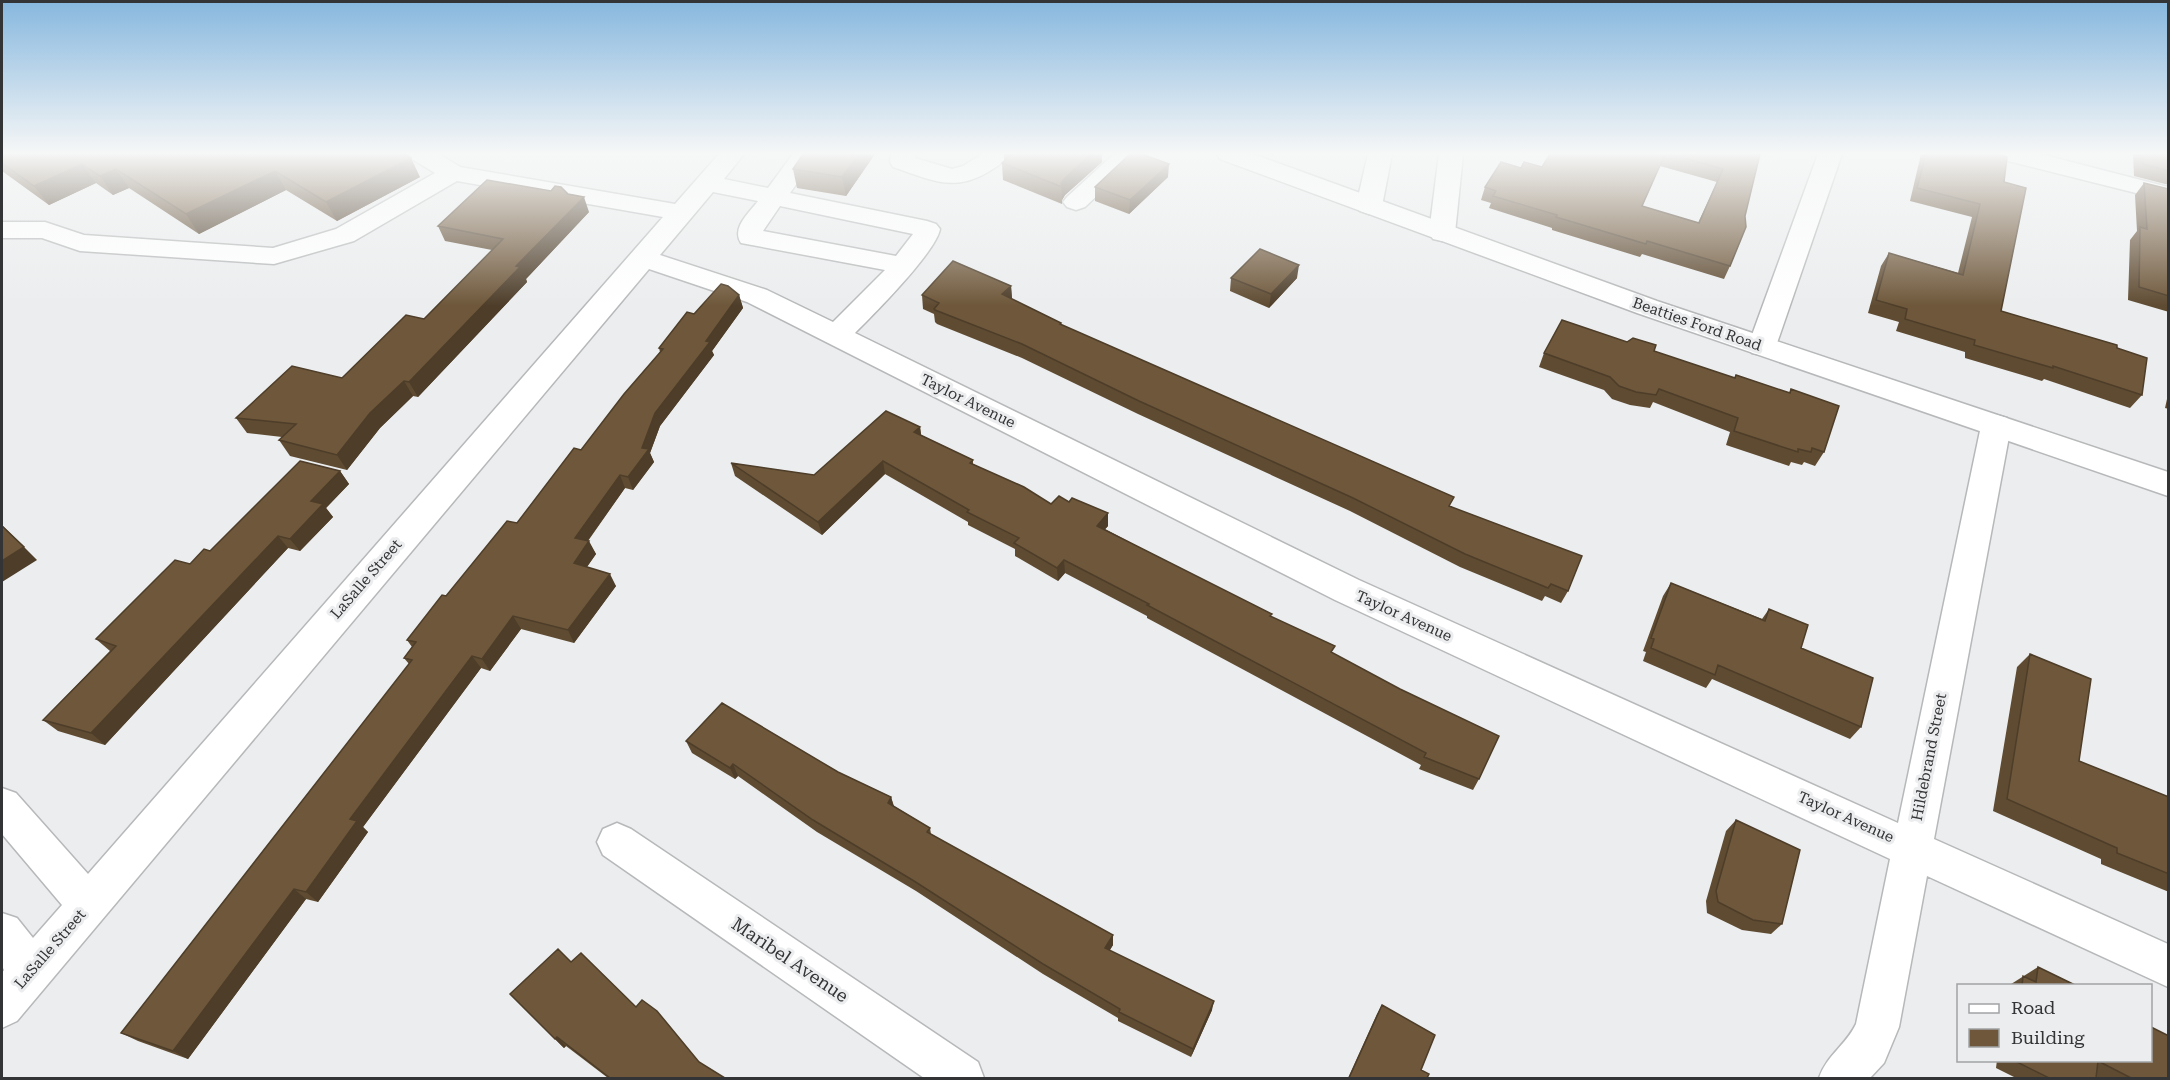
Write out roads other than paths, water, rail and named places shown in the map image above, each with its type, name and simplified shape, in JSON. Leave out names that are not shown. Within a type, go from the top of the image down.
[{"type":"street","points":[[2,230],[45,230],[80,243],[274,256],[345,235],[398,204]]},
{"type":"street","points":[[633,204],[682,213]]},
{"type":"street","name":"LaSalle Street","points":[[2,1006],[376,567],[689,204]]},
{"type":"street","points":[[769,204],[750,229],[750,237],[903,265]]},
{"type":"street","points":[[814,204],[927,229],[926,235],[903,265],[836,336]]},
{"type":"street","name":"Beatties Ford Road","points":[[1365,204],[1762,346],[2169,484]]},
{"type":"street","points":[[1442,233],[1445,204]]},
{"type":"street","points":[[1762,346],[1812,204]]},
{"type":"street","name":"Taylor Avenue","points":[[644,258],[757,296],[1347,590],[1911,846],[2169,966]]},
{"type":"street","name":"Hildebrand Street","points":[[1841,1078],[1868,1047],[1877,1027],[1911,846],[1996,426]]},
{"type":"street","points":[[2,806],[88,905]]},
{"type":"street","name":"Maribel Avenue","points":[[617,842],[962,1078]]},
{"type":"street","points":[[2,933],[32,971]]}]
